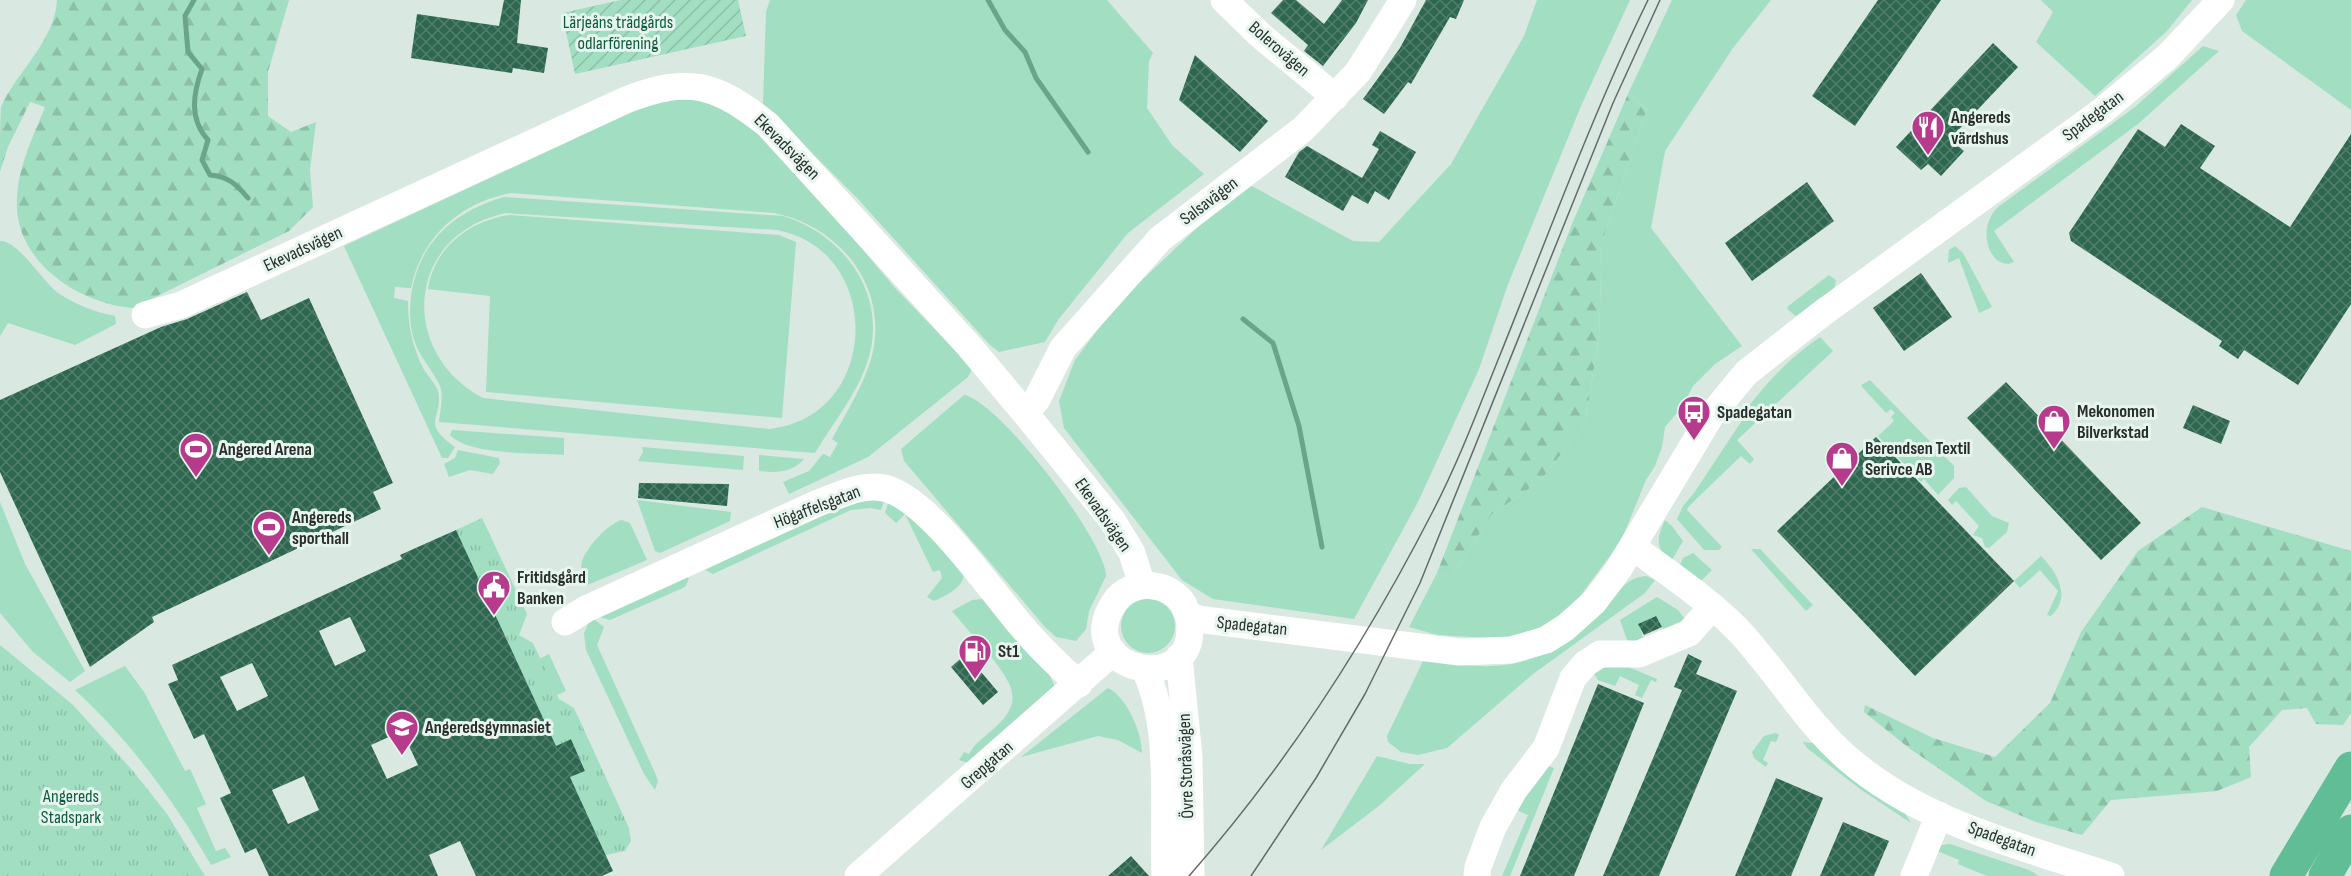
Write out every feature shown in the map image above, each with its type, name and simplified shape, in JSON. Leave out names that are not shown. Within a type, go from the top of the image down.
[{"type":"highway","points":[[2286,876],[2351,768]]},
{"type":"highway","points":[[2325,876],[2351,831]]},
{"type":"street","name":"Bolerovägen","points":[[1224,0],[1260,34],[1335,97]]},
{"type":"street","name":"Salsavägen","points":[[1025,413],[1036,401],[1063,348],[1160,239],[1274,153],[1335,97],[1373,51],[1403,0]]},
{"type":"street","name":"Spadegatan","points":[[1179,657],[1190,637],[1188,614],[1205,620],[1275,627],[1459,652],[1511,650],[1546,640],[1565,628],[1594,602],[1633,547],[1710,417],[1746,374],[1824,312],[2102,111],[2167,57],[2221,0]]},
{"type":"street","name":"Ekevadsvägen","points":[[145,315],[181,305],[626,100],[656,88],[698,86],[716,92],[745,107],[768,125],[969,346],[1112,520],[1132,553],[1142,585]]},
{"type":"street","name":"Högaffelsgatan","points":[[565,622],[586,609],[818,503],[857,489],[882,488],[896,492],[917,506],[954,544],[1024,630],[1079,684]]},
{"type":"street","name":"Spadegatan","points":[[1633,547],[1737,630],[1813,723],[1847,758],[1879,782],[1939,815],[2063,869],[2111,876]]},
{"type":"street","points":[[1179,657],[1164,668],[1146,670],[1127,665],[1113,652],[1106,632],[1109,610],[1117,598],[1128,590],[1142,585],[1165,588],[1175,595],[1188,614]]},
{"type":"street","points":[[1477,876],[1478,867],[1493,827],[1514,790],[1546,748],[1573,678],[1586,663],[1600,654],[1639,654],[1689,633],[1712,608]]},
{"type":"street","name":"Grepgatan","points":[[858,876],[1113,652]]},
{"type":"street","name":"Övre Storåsvägen","points":[[1165,876],[1189,757],[1179,657]]},
{"type":"street","name":"Övre Storåsvägen","points":[[1146,670],[1155,692],[1162,723],[1176,828],[1191,876]]},
{"type":"street","points":[[1914,876],[1939,815]]},
{"type":"green space","points":[[57,0],[289,0],[268,72],[268,116],[291,132],[316,122],[310,170],[313,207],[289,231],[133,308],[112,305],[92,298],[53,275],[38,260],[26,242],[19,221],[17,199],[23,164],[45,107],[30,102],[8,147],[0,172],[0,129],[1,107],[50,29]]},
{"type":"green space","name":"Lärjeåns trädgårds odlarförening","points":[[621,0],[738,0],[746,36],[575,74],[562,13]]},
{"type":"green space","points":[[770,0],[1107,0],[1153,53],[1149,61],[1147,108],[1172,145],[1204,174],[1128,233],[1058,320],[1045,342],[999,352],[990,345],[857,198],[763,104],[766,12]]},
{"type":"green space","points":[[1537,0],[1630,0],[1581,106],[1535,218],[1507,287],[1479,369],[1418,502],[1354,619],[1213,599],[1182,580],[1064,428],[1059,401],[1075,360],[1118,303],[1199,226],[1248,184],[1353,241],[1379,242],[1451,164],[1524,36]]},
{"type":"green space","points":[[1672,0],[1771,0],[1733,48],[1665,151],[1651,228],[1742,346],[1715,364],[1693,386],[1682,407],[1665,427],[1662,447],[1655,466],[1646,480],[1621,541],[1572,607],[1537,629],[1503,639],[1438,635],[1409,627],[1437,573],[1451,578],[1492,514],[1540,481],[1585,424],[1599,336],[1602,242],[1647,109],[1628,94]]},
{"type":"green space","points":[[2041,0],[2192,0],[2167,31],[2095,96],[2036,42],[2053,12]]},
{"type":"green space","points":[[2246,0],[2351,0],[2351,110],[2242,31],[2236,15]]},
{"type":"green space","points":[[2203,46],[2219,51],[2138,124],[1994,231],[2014,262],[2006,264],[1999,261],[1989,247],[1987,237],[1987,227],[1991,216],[1998,207],[2135,107]]},
{"type":"green space","points":[[1628,94],[1647,109],[1602,242],[1599,336],[1585,424],[1540,481],[1492,514],[1451,578],[1437,573],[1572,224]]},
{"type":"green space","points":[[696,95],[759,126],[895,288],[969,365],[972,369],[968,377],[868,457],[789,494],[783,482],[809,471],[823,454],[830,457],[838,443],[832,439],[860,388],[872,356],[875,331],[873,306],[866,284],[854,264],[838,246],[820,231],[798,220],[774,213],[511,193],[476,204],[446,225],[424,253],[411,288],[395,287],[394,298],[408,301],[413,343],[423,368],[438,391],[435,425],[444,438],[455,447],[448,458],[442,458],[344,246],[572,140],[631,107]]},
{"type":"green space","points":[[504,197],[783,216],[806,225],[844,254],[858,273],[867,294],[872,317],[872,341],[866,366],[850,400],[815,453],[439,422],[441,389],[418,350],[412,332],[410,304],[412,290],[423,256],[432,242],[456,219]],"holes":[[[506,213],[777,230],[812,244],[837,268],[851,299],[856,333],[849,366],[833,396],[806,418],[769,429],[483,398],[455,378],[436,353],[426,325],[425,296],[432,269],[448,244],[473,225]]]},
{"type":"green space","points":[[510,215],[779,235],[796,242],[782,418],[486,392],[490,296],[428,289],[438,261],[456,238],[481,223]]},
{"type":"green space","points":[[0,241],[7,242],[22,254],[58,293],[86,308],[115,316],[116,324],[75,345],[8,323],[0,336]]},
{"type":"green space","points":[[1955,246],[1963,253],[1992,307],[1979,313],[1959,258],[1948,263],[1949,250]]},
{"type":"green space","points":[[1829,275],[1836,280],[1834,290],[1796,316],[1788,310],[1787,307]]},
{"type":"green space","points":[[1820,337],[1833,351],[1737,440],[1754,459],[1750,464],[1741,456],[1689,506],[1687,510],[1722,547],[1719,550],[1704,550],[1677,519],[1683,506],[1743,419],[1740,417],[1760,392],[1787,364]]},
{"type":"green space","points":[[1870,380],[1954,466],[1954,478],[1938,495],[1924,479],[1921,482],[1878,436],[1894,421],[1891,417],[1895,413],[1891,409],[1886,413],[1863,388],[1861,385]]},
{"type":"green space","points":[[964,395],[980,403],[1001,421],[1024,446],[1070,505],[1101,558],[1106,576],[1089,611],[1086,629],[1076,641],[1056,637],[1045,627],[904,461],[901,449]]},
{"type":"green space","points":[[452,430],[564,438],[564,455],[503,452],[472,447],[459,442],[450,435]]},
{"type":"green space","points":[[642,447],[744,456],[743,470],[638,461],[643,452]]},
{"type":"green space","points":[[458,450],[499,458],[500,463],[493,474],[470,470],[449,477],[444,464],[455,458]]},
{"type":"green space","points":[[759,455],[804,459],[789,469],[765,472],[759,471]]},
{"type":"green space","points":[[1966,487],[1992,516],[2009,523],[2007,532],[1989,548],[1985,547],[1982,538],[1973,535],[1979,526],[1956,501],[1952,505],[1948,500],[1959,488]]},
{"type":"green space","points":[[885,499],[881,510],[870,508],[851,510],[713,574],[705,570],[844,501]]},
{"type":"green space","points":[[637,500],[731,512],[730,521],[660,553],[655,551]]},
{"type":"green space","points":[[889,500],[906,508],[964,574],[963,579],[953,591],[934,601],[927,597],[942,578],[940,570],[933,572],[905,514],[896,523],[885,513]]},
{"type":"green space","points":[[0,502],[25,564],[85,671],[70,682],[33,652],[0,613]]},
{"type":"green space","points":[[2202,507],[2351,551],[2351,713],[2343,725],[2316,724],[2307,708],[2282,710],[2249,747],[2251,777],[2217,791],[2111,800],[2082,835],[2036,822],[1986,801],[1909,748],[1864,712],[1865,705],[1933,738],[1995,757],[2050,703],[2081,632],[2138,551]]},
{"type":"green space","points":[[482,518],[527,614],[519,635],[533,643],[559,699],[574,708],[629,828],[631,841],[625,851],[606,855],[570,777],[585,770],[571,739],[556,746],[456,530]]},
{"type":"green space","points":[[622,520],[630,523],[647,560],[585,586],[581,572],[584,557],[604,531]]},
{"type":"green space","points":[[1665,520],[1683,541],[1672,560],[1662,552],[1659,542]]},
{"type":"green space","points":[[1751,549],[1760,549],[1813,605],[1806,611]]},
{"type":"green space","points":[[1693,553],[1712,570],[1701,581],[1680,565],[1683,558]]},
{"type":"green space","points":[[2041,556],[2052,569],[2060,585],[2061,601],[2051,616],[2047,615],[2058,591],[2040,570],[2020,588],[2014,581]]},
{"type":"green space","points":[[685,573],[689,579],[685,587],[610,620],[599,617]]},
{"type":"green space","points":[[1646,576],[1655,580],[1645,593],[1533,674],[1447,748],[1418,755],[1401,752],[1388,742],[1387,736],[1424,659],[1480,666],[1503,665],[1544,654],[1584,626],[1628,582]]},
{"type":"green space","points":[[1657,597],[1678,610],[1685,619],[1667,635],[1655,616],[1639,624],[1644,641],[1628,643],[1620,620]]},
{"type":"green space","points":[[983,599],[1049,674],[1055,687],[971,764],[959,760],[964,752],[969,754],[976,744],[1002,720],[1012,701],[1009,683],[988,652],[991,649],[987,642],[979,643],[952,611],[972,600]]},
{"type":"green space","points":[[1148,599],[1158,601],[1167,607],[1173,616],[1175,626],[1173,636],[1167,645],[1158,651],[1148,653],[1138,651],[1129,645],[1123,636],[1121,626],[1123,616],[1129,607],[1138,601]]},
{"type":"green space","points":[[590,620],[595,620],[604,627],[597,645],[655,773],[658,781],[655,790],[644,774],[586,650],[584,633]]},
{"type":"green space","name":"Angereds Stadspark","points":[[0,645],[72,704],[133,771],[167,814],[205,876],[0,876]]},
{"type":"green space","points":[[549,654],[566,691],[537,705],[520,668]]},
{"type":"green space","points":[[1621,664],[1657,679],[1656,682],[1651,680],[1642,698],[1635,695],[1639,685],[1620,676],[1615,686],[1598,680],[1591,669]]},
{"type":"green space","points":[[125,666],[144,692],[185,771],[190,769],[206,804],[197,808],[216,851],[225,848],[231,857],[211,865],[150,772],[114,729],[75,690]]},
{"type":"green space","points":[[1108,688],[1121,699],[1132,716],[1142,753],[1118,740],[1098,736],[1021,757]]},
{"type":"green space","points":[[1776,733],[1779,735],[1776,742],[1771,741],[1763,760],[1768,763],[1766,767],[1754,758],[1752,752],[1764,736]]},
{"type":"green space","points":[[1803,742],[1813,743],[1904,812],[1911,823],[1860,789],[1807,748]]},
{"type":"green space","points":[[1377,756],[1410,764],[1425,764],[1380,805],[1321,850]]},
{"type":"green space","points":[[1548,766],[1554,768],[1510,876],[1502,876],[1528,815],[1514,809]]},
{"type":"green space","points":[[1950,844],[2029,870],[2039,876],[1987,876],[1958,864],[1959,860],[1937,851],[1942,845]]},
{"type":"building","points":[[504,0],[521,0],[517,43],[548,48],[544,73],[513,68],[512,73],[411,58],[417,14],[499,26]]},
{"type":"building","points":[[1283,0],[1296,0],[1324,24],[1342,0],[1368,0],[1356,23],[1323,66],[1304,51],[1308,45],[1271,13]]},
{"type":"building","points":[[1426,0],[1464,0],[1456,19],[1450,17],[1411,84],[1408,82],[1384,114],[1363,99],[1400,48]]},
{"type":"building","points":[[1878,0],[1941,0],[1855,126],[1812,96]]},
{"type":"building","points":[[1993,43],[2018,67],[1950,139],[1964,151],[1941,176],[1928,164],[1921,170],[1896,147]]},
{"type":"building","points":[[1195,55],[1268,121],[1240,152],[1179,100]]},
{"type":"building","points":[[2181,124],[2215,146],[2200,168],[2290,227],[2351,134],[2351,304],[2298,385],[2244,350],[2238,359],[2219,346],[2222,341],[2071,241],[2069,233],[2138,129],[2165,147]]},
{"type":"building","points":[[1380,131],[1416,152],[1389,200],[1375,191],[1368,204],[1352,195],[1343,211],[1285,177],[1299,152],[1307,146],[1362,178],[1379,149],[1372,145]]},
{"type":"building","points":[[1807,182],[1834,221],[1752,281],[1725,243]]},
{"type":"building","points":[[1921,273],[1952,317],[1904,351],[1873,308]]},
{"type":"building","name":"Angered Arena","points":[[247,292],[261,320],[309,298],[393,483],[373,492],[381,509],[152,617],[154,622],[90,667],[0,472],[0,400],[161,327],[187,319]]},
{"type":"building","points":[[2006,382],[2141,523],[2101,560],[1967,418]]},
{"type":"building","points":[[2193,405],[2230,421],[2221,444],[2183,428]]},
{"type":"building","points":[[1876,437],[2014,581],[1915,676],[1777,531]]},
{"type":"building","points":[[639,483],[729,484],[727,506],[638,498]]},
{"type":"building","name":"Angeredsgymnasiet","points":[[456,530],[556,746],[571,739],[585,771],[570,777],[613,871],[602,876],[476,876],[460,841],[429,855],[438,876],[269,876],[256,848],[245,853],[220,798],[231,793],[204,734],[194,739],[168,684],[178,680],[172,665],[402,559],[400,555]],"holes":[[[350,617],[366,651],[335,666],[319,631]],[[252,663],[268,696],[237,711],[220,677]],[[402,731],[418,765],[387,779],[371,745]],[[304,776],[319,810],[288,824],[272,790]]]},
{"type":"building","points":[[1656,616],[1662,627],[1644,635],[1638,624]]},
{"type":"building","points":[[966,654],[998,692],[983,705],[951,667]]},
{"type":"building","points":[[1688,654],[1702,661],[1696,674],[1737,691],[1659,876],[1603,876],[1682,690],[1674,687]]},
{"type":"building","points":[[1598,684],[1644,703],[1574,876],[1520,876]]},
{"type":"building","points":[[1776,778],[1823,798],[1791,876],[1735,876]]},
{"type":"building","points":[[1843,822],[1889,841],[1874,876],[1820,876]]},
{"type":"building","points":[[1131,856],[1149,876],[1108,876]]},
{"type":"waterway","points":[[194,0],[185,16],[188,52],[202,69],[196,88],[194,106],[198,124],[208,140],[202,160],[210,175],[232,182],[248,198]]},
{"type":"waterway","points":[[988,0],[1005,30],[1025,52],[1036,78],[1088,152]]},
{"type":"waterway","points":[[1243,319],[1273,343],[1299,426],[1322,547]]},
{"type":"tram line","points":[[1189,876],[1291,747],[1352,654],[1408,559],[1468,434],[1589,131],[1648,0]]},
{"type":"tram line","points":[[1251,876],[1316,778],[1365,694],[1420,583],[1613,103],[1660,0]]},
{"type":"place","name":"Angereds värdshus","points":[[1928,156]]},
{"type":"place","name":"Spadegatan","points":[[1694,441]]},
{"type":"place","name":"Mekonomen Bilverkstad","points":[[2054,450]]},
{"type":"place","name":"Angered Arena","points":[[196,478]]},
{"type":"place","name":"Berendsen Textil Serivce AB","points":[[1842,487]]},
{"type":"place","name":"Angereds sporthall","points":[[269,556]]},
{"type":"place","name":"Fritidsgård Banken","points":[[494,616]]},
{"type":"place","name":"St1","points":[[975,680]]},
{"type":"place","name":"Angeredsgymnasiet","points":[[402,756]]}]
